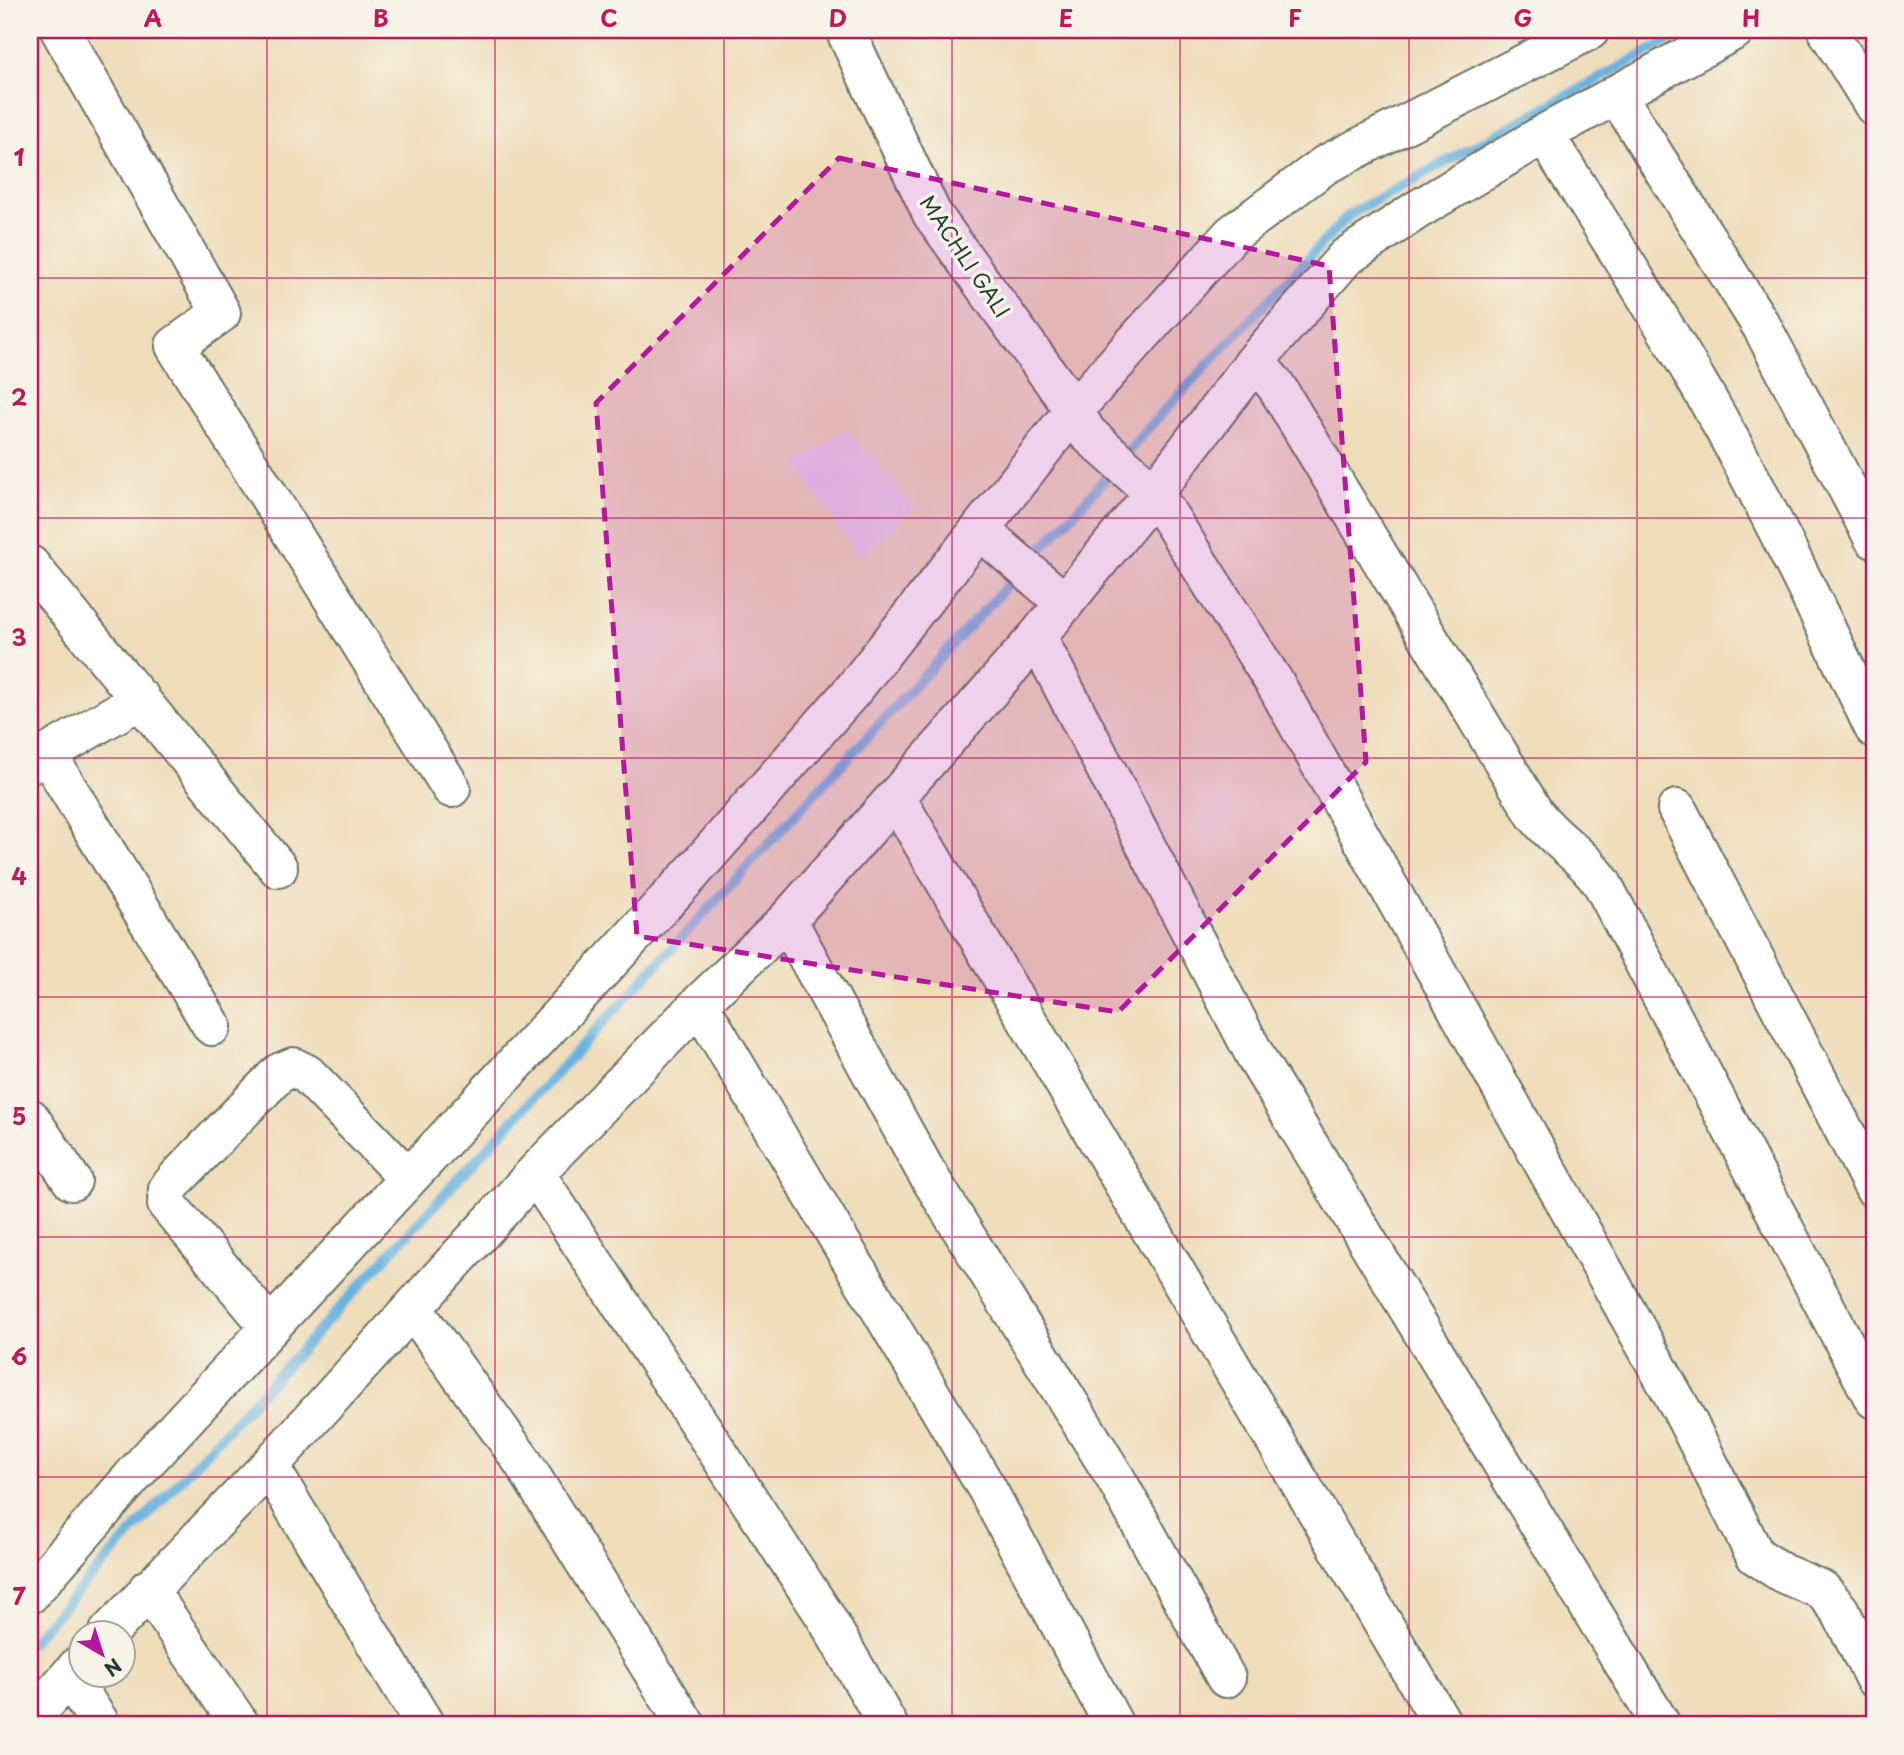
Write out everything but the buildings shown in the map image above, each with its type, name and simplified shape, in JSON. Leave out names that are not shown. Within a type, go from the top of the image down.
[{"type":"street","points":[[60,30],[221,313],[175,346],[451,788]]},
{"type":"street","name":"MACHLI GALI","points":[[845,30],[932,214],[1080,421],[1145,484],[1276,685],[1681,1409],[1755,1555],[1782,1573],[1822,1590],[1840,1611],[1874,1678]]},
{"type":"street","points":[[30,1594],[270,1327],[692,873],[990,539],[1080,421],[1232,234],[1325,165],[1590,30]]},
{"type":"street","points":[[122,1618],[414,1310],[535,1173],[699,1004],[787,920],[1037,637],[1058,597],[1145,484],[1346,257],[1417,210],[1544,134],[1735,30]]},
{"type":"street","points":[[1827,30],[1874,106]]},
{"type":"street","points":[[1616,94],[1762,327],[1874,539]]},
{"type":"street","points":[[1544,134],[1667,330],[1723,428],[1774,522],[1874,728]]},
{"type":"street","points":[[1255,361],[1276,386],[1535,814],[1552,834],[1584,859],[1603,885],[1874,1399]]},
{"type":"street","points":[[990,539],[1058,597]]},
{"type":"street","points":[[30,565],[278,868]]},
{"type":"street","points":[[1037,637],[1258,1061],[1661,1725]]},
{"type":"street","points":[[141,699],[38,759],[212,1026]]},
{"type":"street","points":[[896,798],[1443,1725]]},
{"type":"street","points":[[1677,809],[1874,1188]]},
{"type":"street","points":[[787,920],[925,1170],[1116,1479],[1226,1678]]},
{"type":"street","points":[[699,1004],[986,1487],[1114,1725]]},
{"type":"street","points":[[270,1327],[167,1204],[168,1189],[178,1177],[279,1073],[293,1068],[307,1074],[408,1178]]},
{"type":"street","points":[[30,1118],[72,1181]]},
{"type":"street","points":[[535,1173],[825,1616],[888,1725]]},
{"type":"street","points":[[414,1310],[522,1461],[686,1725]]},
{"type":"street","points":[[269,1466],[425,1725]]},
{"type":"street","points":[[148,1589],[240,1725]]},
{"type":"street","points":[[30,1720],[66,1680]]},
{"type":"street","points":[[84,1688],[101,1725]]},
{"type":"highlighted area","points":[[839,158],[1329,266],[1366,762],[1118,1012],[637,936],[596,403]]},
{"type":"shaded area","points":[[847,430],[915,508],[860,558],[796,465]]},
{"type":"waterway","points":[[30,1643],[1090,496],[1150,426],[1350,214],[1688,30]]}]
